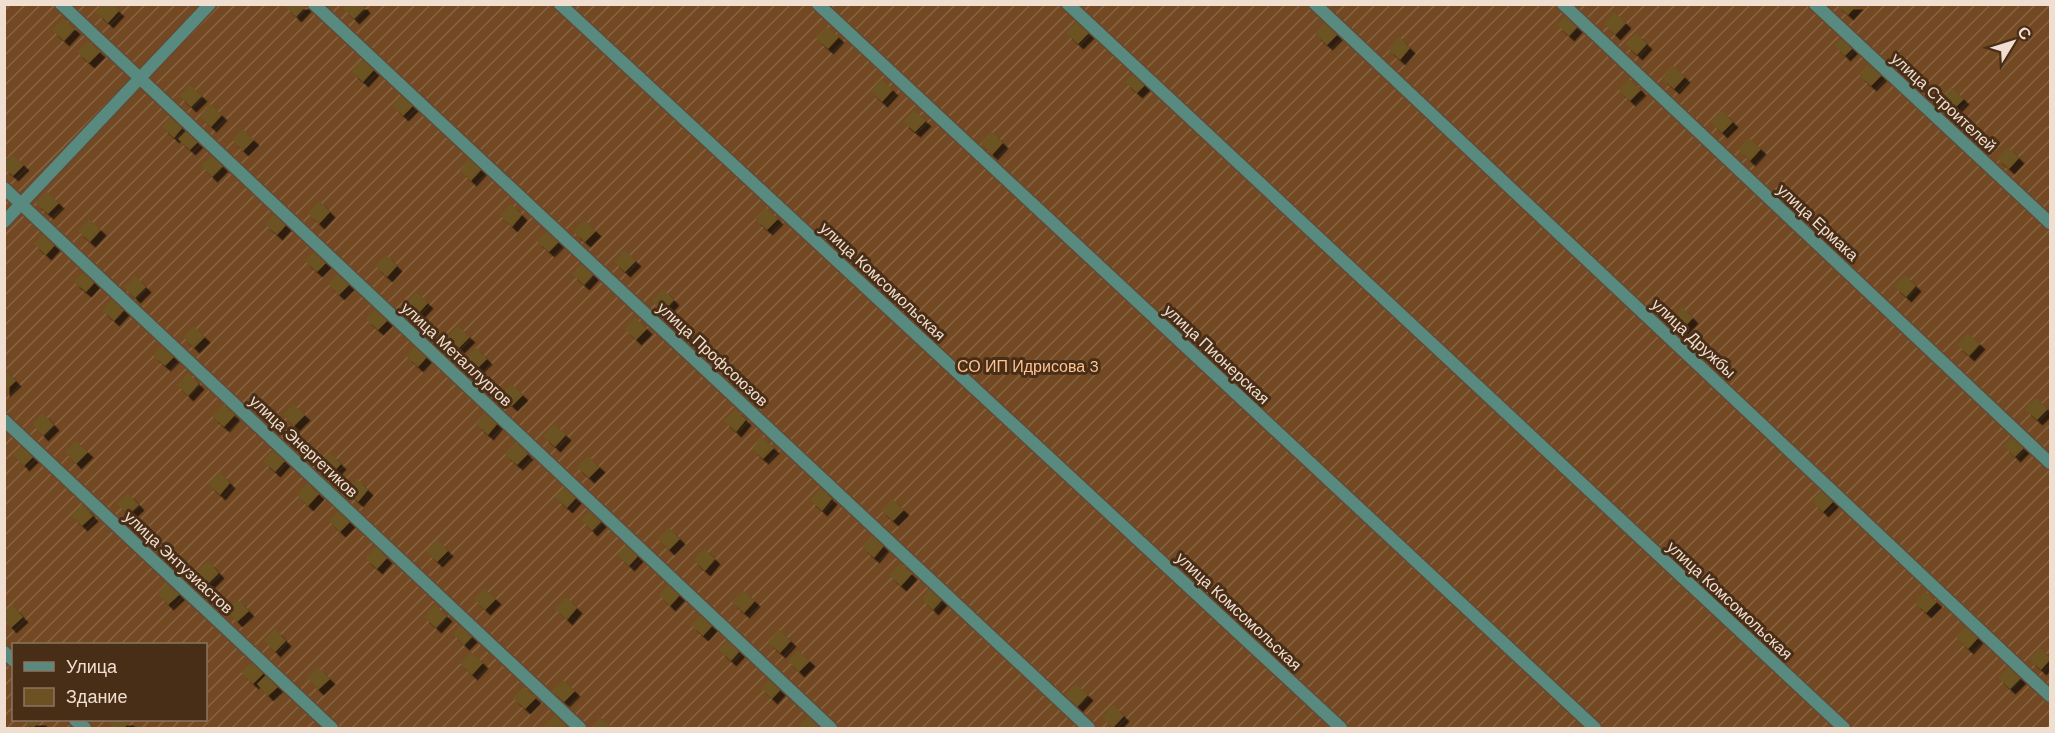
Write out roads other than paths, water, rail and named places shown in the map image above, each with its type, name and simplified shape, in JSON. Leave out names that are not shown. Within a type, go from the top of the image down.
[{"type":"street","name":"улица Металлургов","points":[[61,4],[831,729]]},
{"type":"street","points":[[4,222],[210,4]]},
{"type":"street","name":"улица Профсоюзов","points":[[314,4],[1089,729]]},
{"type":"street","name":"улица Комсомольская","points":[[560,4],[1341,729]]},
{"type":"street","name":"улица Пионерская","points":[[818,4],[1594,729]]},
{"type":"street","name":"улица Комсомольская","points":[[1068,4],[1844,729]]},
{"type":"street","name":"улица Дружбы","points":[[1315,4],[2050,696]]},
{"type":"street","name":"улица Ермака","points":[[1563,4],[2050,463]]},
{"type":"street","name":"улица Строителей","points":[[1815,4],[2050,223]]},
{"type":"street","name":"улица Энергетиков","points":[[4,188],[580,729]]},
{"type":"street","name":"улица Энтузиастов","points":[[4,420],[332,729]]},
{"type":"park label","name":"СО ИП Идрисова 3","points":[[1028,366]]}]
